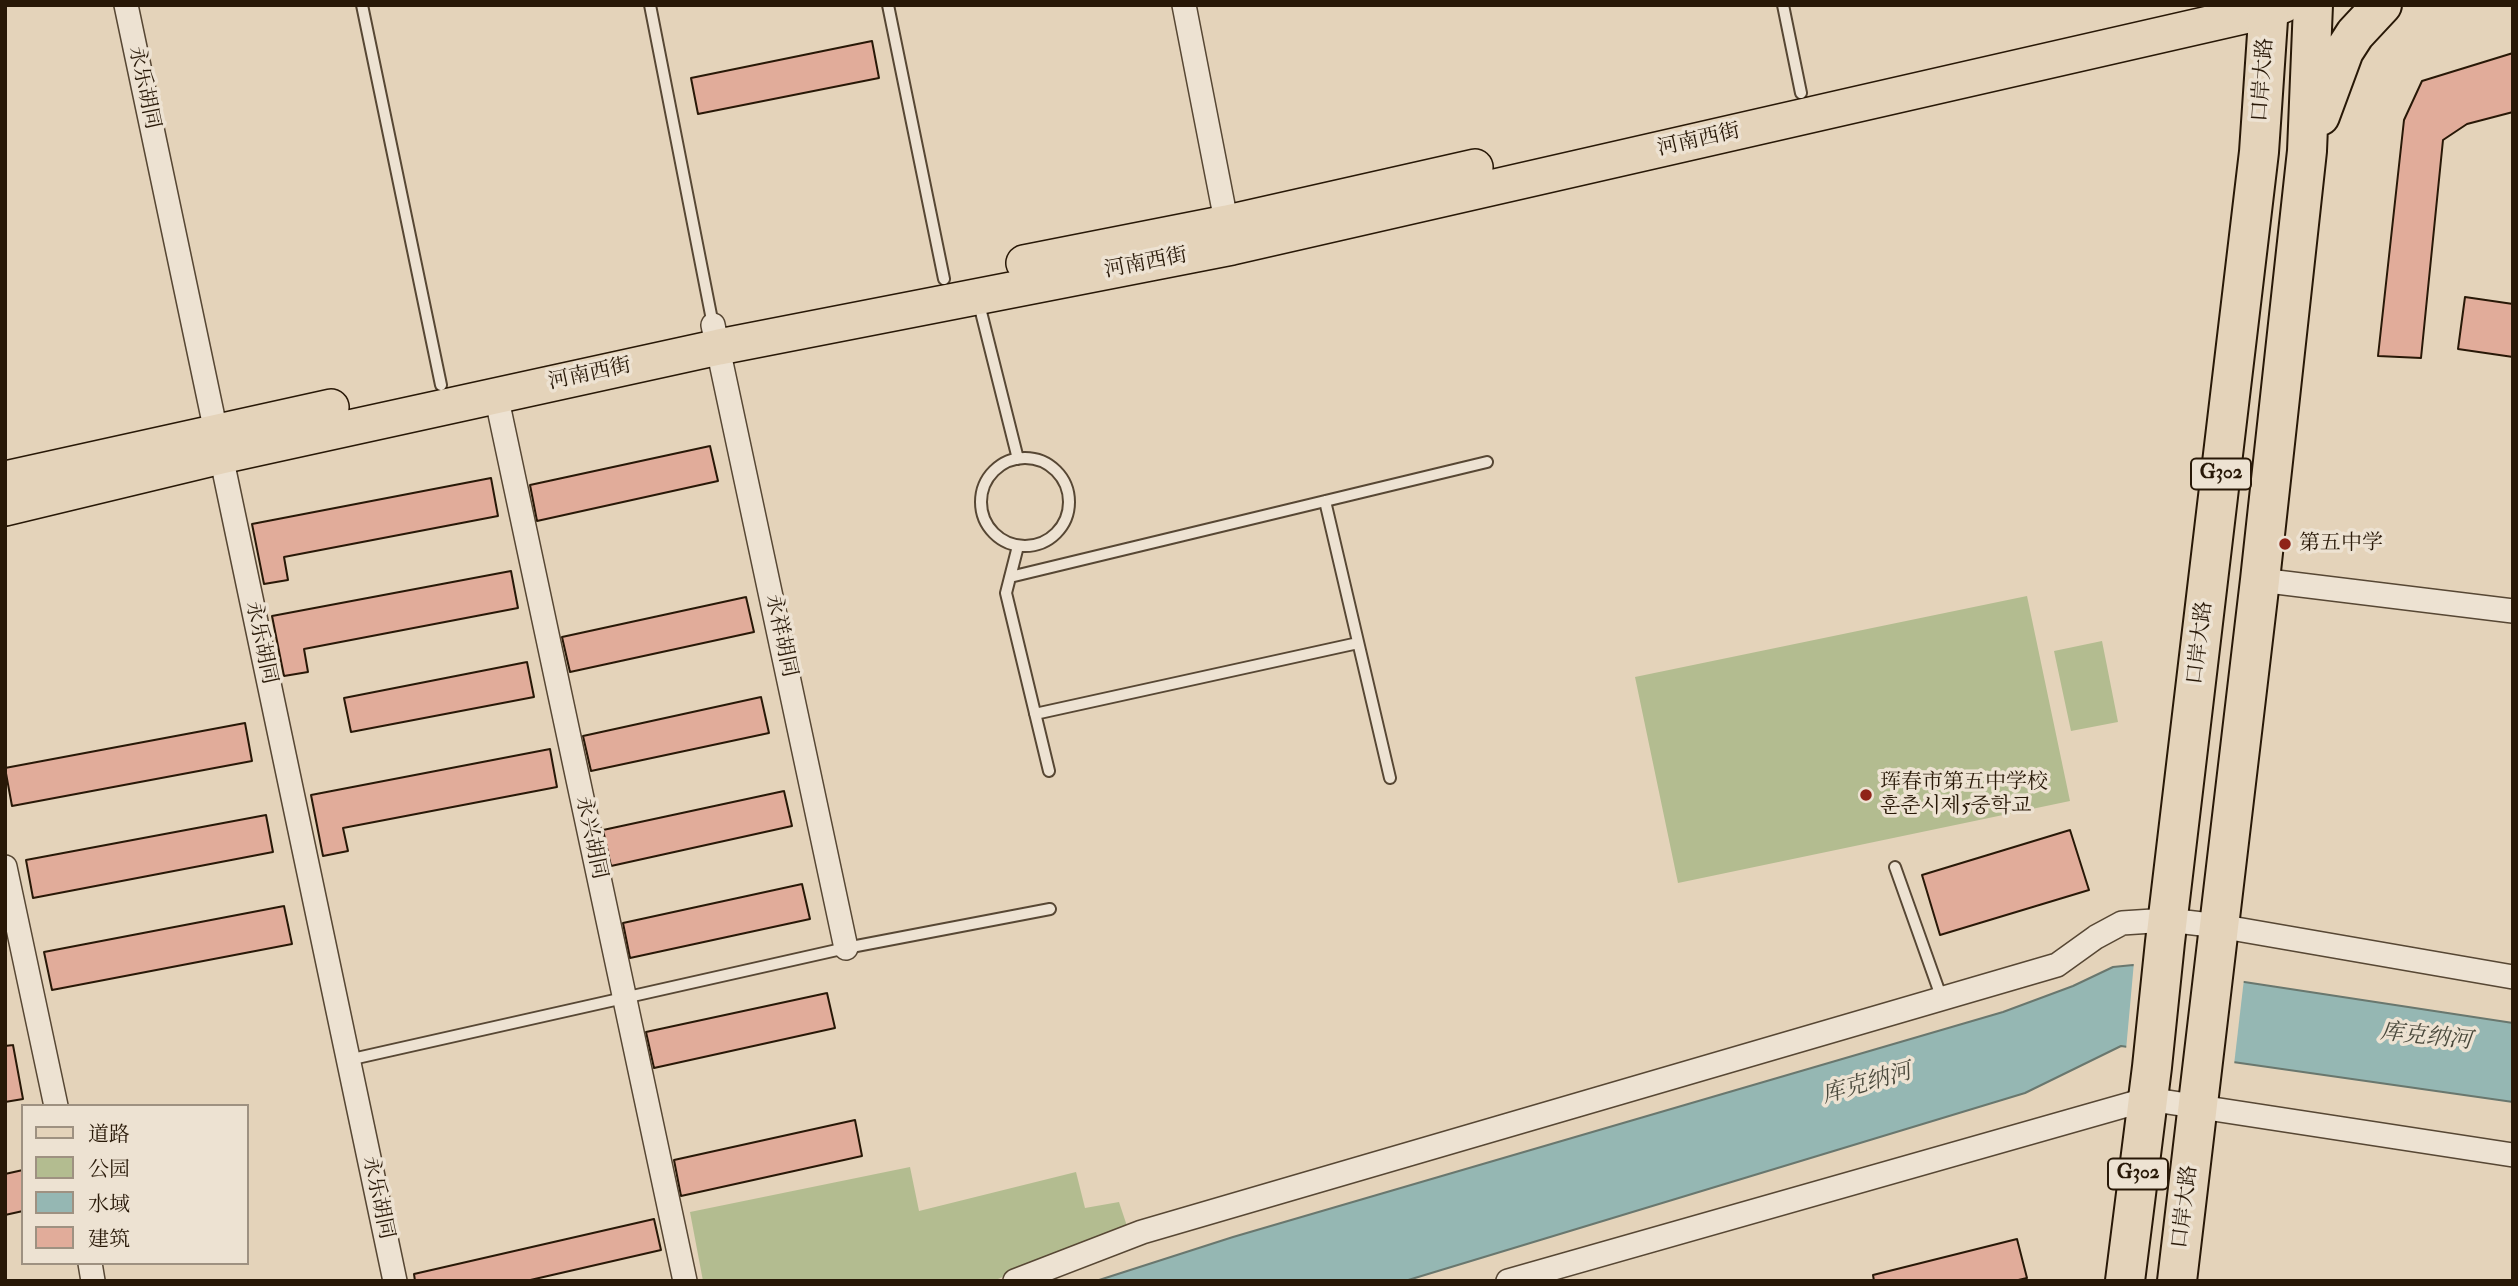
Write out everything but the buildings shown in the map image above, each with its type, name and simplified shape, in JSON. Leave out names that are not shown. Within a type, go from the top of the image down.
[{"type":"highway","name":"口岸大路","points":[[2177,1281],[2260,580],[2307,151],[2313,5]]},
{"type":"highway","points":[[2307,151],[2344,51],[2355,34],[2382,5]]},
{"type":"highway","name":"口岸大路","points":[[2125,1281],[2274,7]]},
{"type":"main road","name":"河南西街","points":[[5,509],[218,444],[440,385],[716,336],[977,297],[1801,93],[2200,5]]},
{"type":"main road","name":"河南西街","points":[[5,479],[496,396],[716,336],[944,279],[1229,235],[2274,7]]},
{"type":"street","name":"永乐胡同","points":[[126,5],[395,1281]]},
{"type":"street","points":[[1184,5],[1229,235]]},
{"type":"street","name":"永祥胡同","points":[[716,336],[846,948]]},
{"type":"street","name":"永兴胡同","points":[[496,396],[684,1281]]},
{"type":"street","points":[[2260,580],[2513,611]]},
{"type":"street","points":[[5,867],[56,1104]]},
{"type":"street","points":[[1015,1281],[1142,1232],[2057,965],[2096,937],[2122,923],[2513,977]]},
{"type":"street","points":[[1508,1281],[2150,1083],[2200,1090],[2513,1155]]},
{"type":"lane","points":[[362,5],[440,385]]},
{"type":"lane","points":[[650,5],[716,336]]},
{"type":"lane","points":[[888,5],[944,279]]},
{"type":"lane","points":[[1783,5],[1801,93]]},
{"type":"lane","points":[[977,297],[1018,459]]},
{"type":"lane","points":[[1037,459],[1050,465],[1068,488],[1070,503],[1067,518],[1059,531],[1041,543],[1018,546],[1004,541],[992,532],[984,519],[982,492],[988,478],[997,468],[1009,461],[1037,459]]},
{"type":"lane","points":[[1010,577],[1487,461]]},
{"type":"lane","points":[[1325,501],[1390,778]]},
{"type":"lane","points":[[1018,546],[1006,593],[1049,771]]},
{"type":"lane","points":[[1035,714],[1358,643]]},
{"type":"lane","points":[[1895,867],[1942,999]]},
{"type":"lane","points":[[348,1060],[846,948],[1050,909]]},
{"type":"green space","points":[[2027,596],[2070,801],[1678,883],[1635,677]]},
{"type":"green space","points":[[2102,641],[2118,722],[2071,731],[2054,651]]},
{"type":"green space","points":[[910,1167],[919,1211],[1076,1172],[1085,1208],[1119,1202],[1127,1226],[993,1281],[703,1281],[690,1212]]},
{"type":"water","name":"库克纳河","points":[[2133,965],[2513,1023],[2513,1102],[2121,1046],[2025,1093],[1405,1281],[1096,1281],[1233,1237],[2003,1012],[2073,986],[2113,967]]},
{"type":"pier","points":[[2134,962],[2244,979],[2234,1065],[2126,1050]]},
{"type":"place","name":"第五中学","points":[[2285,544]]},
{"type":"place","name":"珲春市第五中学校 훈춘시제5중학교","points":[[1866,795]]}]
